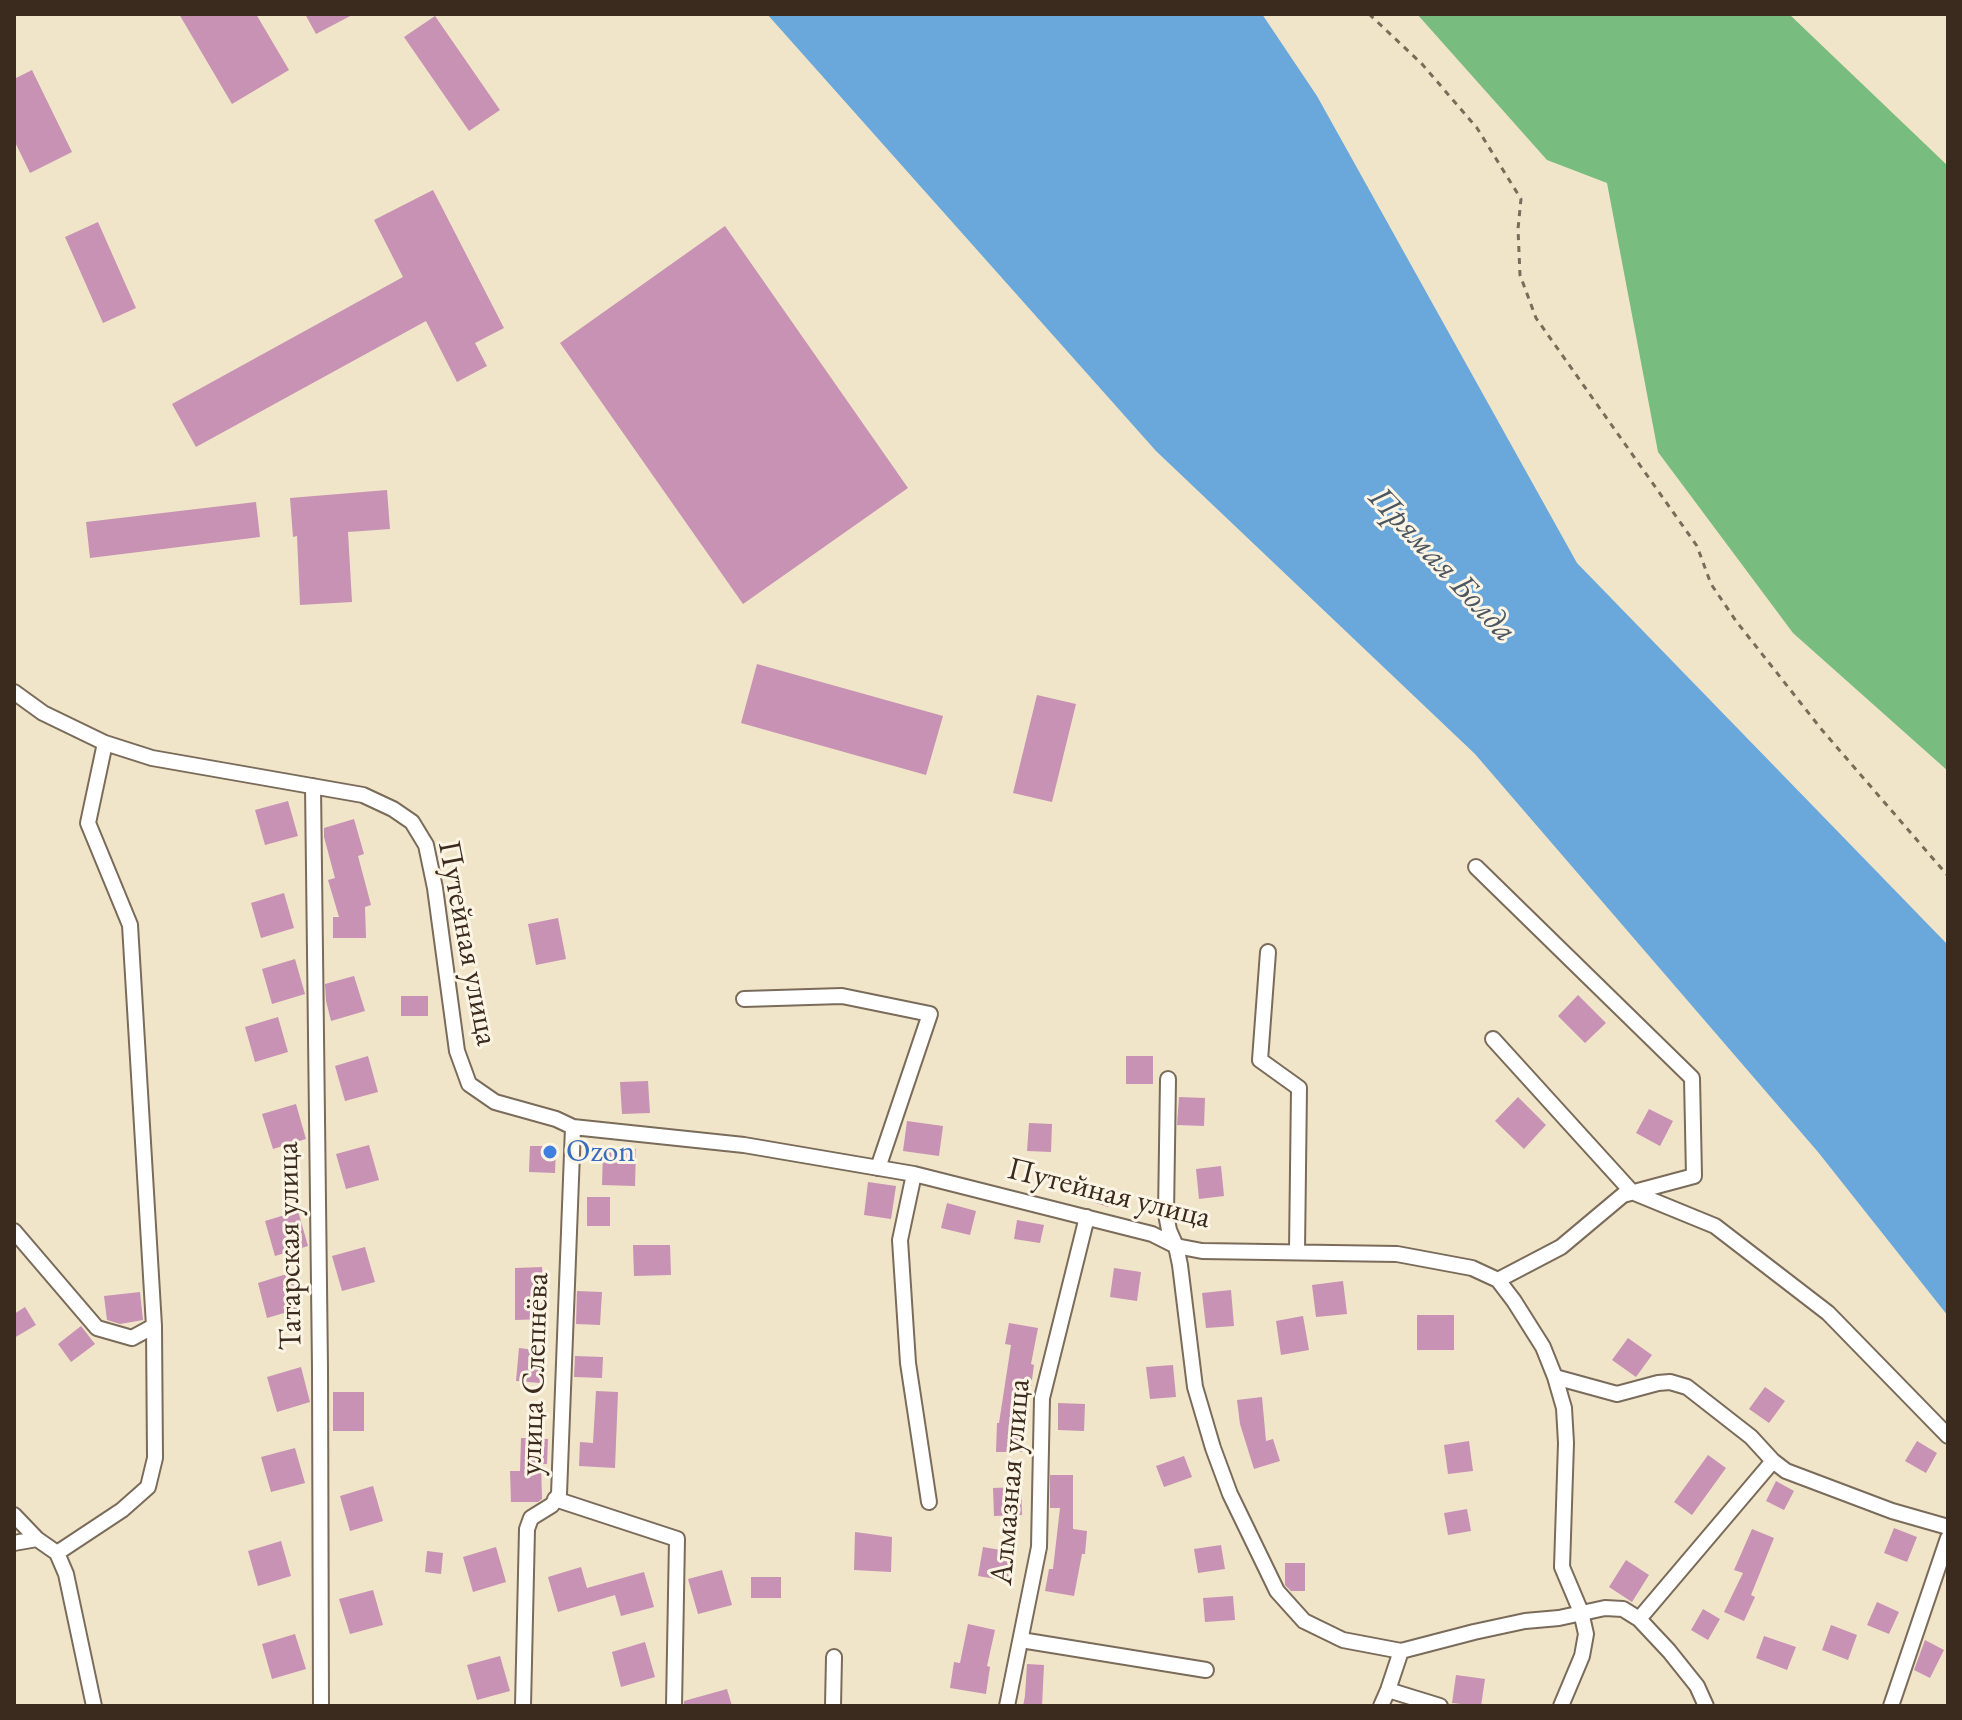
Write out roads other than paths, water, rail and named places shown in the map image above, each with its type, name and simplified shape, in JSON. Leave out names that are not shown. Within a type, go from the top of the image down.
[{"type":"street","name":"Путейная улица","points":[[14,692],[43,713],[105,743],[152,758],[363,795],[412,822],[426,845],[435,888],[457,1051],[469,1084],[495,1102],[556,1119],[573,1127],[744,1145],[914,1174],[1152,1234],[1176,1246],[1202,1251],[1397,1254],[1472,1268],[1498,1280]]},
{"type":"street","points":[[57,1553],[122,1510],[148,1487],[155,1458],[154,1326],[130,925],[88,823],[105,743]]},
{"type":"street","name":"Татарская улица","points":[[313,786],[321,1706]]},
{"type":"street","points":[[1476,867],[1692,1078],[1694,1176],[1623,1195],[1561,1247],[1498,1280],[1543,1347],[1564,1408],[1566,1443],[1562,1567],[1581,1612],[1586,1634],[1582,1656],[1561,1706]]},
{"type":"street","points":[[1268,952],[1260,1060],[1299,1088],[1297,1251]]},
{"type":"street","points":[[744,999],[842,996],[930,1014],[878,1168]]},
{"type":"street","points":[[1493,1039],[1632,1192],[1715,1226],[1828,1313],[1948,1436]]},
{"type":"street","points":[[1168,1079],[1166,1214],[1176,1246],[1184,1293],[1195,1387],[1230,1494],[1277,1591],[1304,1621],[1343,1640],[1401,1651],[1525,1621],[1559,1618],[1605,1608],[1623,1609],[1639,1619],[1669,1651],[1697,1686],[1706,1706]]},
{"type":"street","name":"улица Слепнёва","points":[[523,1706],[527,1529],[531,1518],[552,1505],[559,1494],[573,1127]]},
{"type":"street","points":[[914,1174],[900,1240],[908,1363],[929,1502]]},
{"type":"street","name":"Алмазная улица","points":[[1007,1706],[1039,1547],[1042,1398],[1087,1217]]},
{"type":"street","points":[[14,1231],[97,1328],[132,1338],[154,1326]]},
{"type":"street","points":[[1555,1377],[1617,1394],[1658,1383],[1670,1382],[1687,1387],[1751,1437],[1786,1471],[1892,1511],[1948,1527]]},
{"type":"street","points":[[1639,1619],[1773,1461]]},
{"type":"street","points":[[555,1499],[677,1539],[674,1706]]},
{"type":"street","points":[[14,1515],[37,1539],[57,1553],[66,1574],[94,1706]]},
{"type":"street","points":[[1891,1706],[1948,1538]]},
{"type":"street","points":[[14,1543],[37,1539]]},
{"type":"street","points":[[1021,1640],[1206,1670]]},
{"type":"street","points":[[1381,1706],[1401,1651]]},
{"type":"street","points":[[833,1706],[834,1657]]},
{"type":"street","points":[[1388,1690],[1440,1706]]},
{"type":"water","name":"Прямая Болда","points":[[767,14],[1262,14],[1317,96],[1577,563],[1948,945],[1948,1316],[1818,1152],[1475,754],[1156,451]]},
{"type":"place","name":"Ozon","points":[[550,1152]]}]
